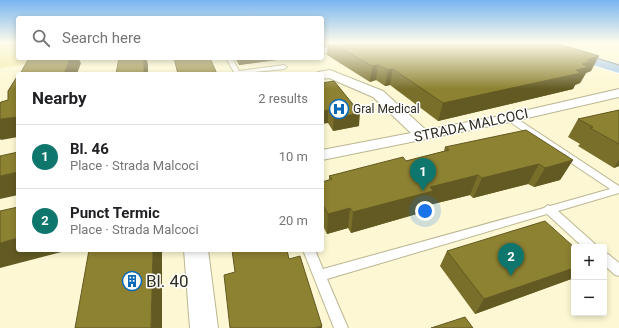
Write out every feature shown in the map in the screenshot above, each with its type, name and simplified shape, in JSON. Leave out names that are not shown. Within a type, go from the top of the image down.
[{"type":"main road","points":[[584,58],[619,69]]},
{"type":"street","points":[[315,60],[324,72]]},
{"type":"street","points":[[326,75],[378,94],[423,135]]},
{"type":"street","name":"STRADA MALCOCI","points":[[324,155],[510,118],[619,93]]},
{"type":"street","points":[[196,252],[204,328]]},
{"type":"lane","points":[[230,60],[237,72]]},
{"type":"lane","points":[[250,72],[284,66]]},
{"type":"lane","points":[[510,118],[619,190]]},
{"type":"lane","points":[[320,276],[548,209],[619,190]]},
{"type":"lane","points":[[548,209],[588,244]]},
{"type":"lane","points":[[310,252],[341,328]]},
{"type":"lane","points":[[607,261],[619,271]]},
{"type":"shaded area","points":[[0,58],[16,58],[16,60],[56,60],[0,68]]},
{"type":"building","points":[[359,58],[592,58],[587,60],[592,61],[582,64],[589,67],[576,70],[581,73],[443,103],[393,69],[388,70],[378,65],[372,66]]},
{"type":"building","points":[[28,60],[69,60],[65,72],[21,72]]},
{"type":"building","points":[[119,60],[144,60],[144,72],[116,72]]},
{"type":"building","points":[[174,60],[211,60],[216,72],[178,72]]},
{"type":"building","points":[[16,78],[16,117],[0,119],[0,103],[8,100],[8,91]]},
{"type":"building","points":[[334,81],[360,113],[334,118],[328,110],[324,111],[324,83]]},
{"type":"building","points":[[619,110],[619,144],[590,128],[593,127],[578,119]]},
{"type":"building","points":[[526,130],[573,160],[545,168],[539,164],[482,178],[478,175],[430,187],[433,191],[353,212],[350,208],[328,214],[324,207],[324,181],[332,179],[329,176],[403,157],[406,161],[449,150],[445,147]]},
{"type":"building","points":[[16,152],[16,172],[0,176],[0,156]]},
{"type":"building","points":[[16,207],[16,239],[0,243],[0,211]]},
{"type":"building","points":[[545,221],[571,244],[571,269],[484,299],[447,251]]},
{"type":"building","name":"Bl. 40","points":[[89,252],[153,252],[151,328],[75,328]]},
{"type":"building","points":[[232,252],[287,252],[289,259],[300,256],[322,326],[314,328],[230,328],[224,275],[235,272]]},
{"type":"building","points":[[465,317],[473,328],[431,328]]},
{"type":"tram line","points":[[598,58],[619,65]]},
{"type":"place","name":"Gral Medical","points":[[339,109]]},
{"type":"place","name":"Bl. 46","points":[[423,191]]},
{"type":"place","name":"Punct Termic","points":[[511,276]]},
{"type":"place","name":"Bl. 40","points":[[132,281]]}]
